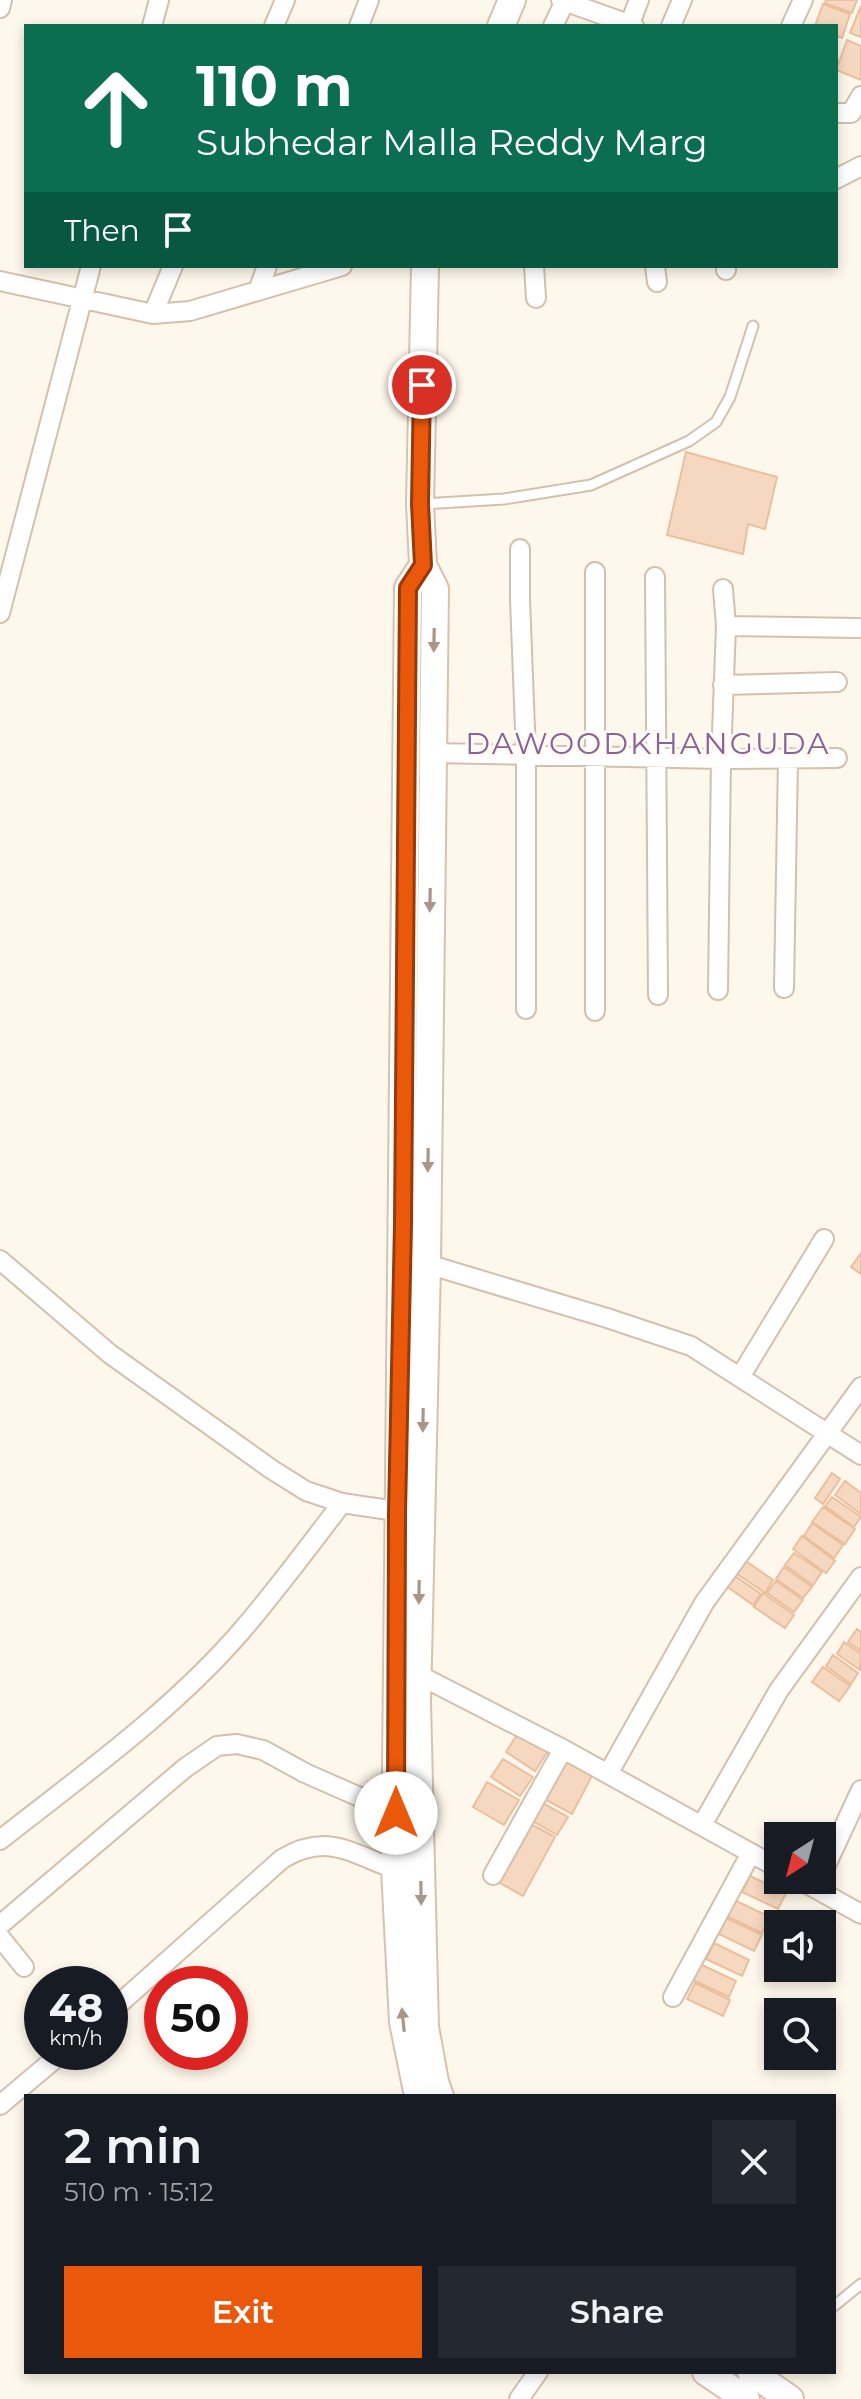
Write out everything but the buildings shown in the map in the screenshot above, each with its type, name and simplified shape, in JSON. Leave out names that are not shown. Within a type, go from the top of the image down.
[{"type":"main road","points":[[502,24],[512,0]]},
{"type":"main road","points":[[418,2094],[403,2022],[395,1869],[409,1514],[427,1264],[435,589],[423,565],[420,504],[425,268]]},
{"type":"main road","points":[[423,565],[408,588],[403,1224],[425,2027],[439,2094]]},
{"type":"main road","points":[[709,2374],[746,2399]]},
{"type":"main road","points":[[754,2374],[790,2399]]},
{"type":"street","points":[[0,8],[2,0]]},
{"type":"street","points":[[153,24],[159,0]]},
{"type":"street","points":[[275,24],[285,0]]},
{"type":"street","points":[[360,24],[369,0]]},
{"type":"street","points":[[631,24],[639,0]]},
{"type":"street","points":[[672,24],[682,0]]},
{"type":"street","points":[[792,24],[803,0]]},
{"type":"street","points":[[554,24],[563,1],[628,24]]},
{"type":"street","points":[[838,113],[851,113],[861,96]]},
{"type":"street","points":[[838,178],[861,166]]},
{"type":"street","points":[[0,613],[91,268]]},
{"type":"street","points":[[153,314],[172,268]]},
{"type":"street","points":[[258,291],[266,268]]},
{"type":"street","points":[[0,281],[153,314],[190,311],[335,268]]},
{"type":"street","points":[[534,268],[536,298]]},
{"type":"street","points":[[520,549],[526,755],[526,1009]]},
{"type":"street","points":[[595,572],[595,1011]]},
{"type":"street","points":[[655,577],[658,995]]},
{"type":"street","points":[[718,990],[726,626],[723,589]]},
{"type":"street","points":[[726,626],[859,628]]},
{"type":"street","points":[[723,685],[837,682]]},
{"type":"street","points":[[432,753],[721,759],[837,758]]},
{"type":"street","points":[[784,988],[788,758]]},
{"type":"street","points":[[740,1377],[824,1239]]},
{"type":"street","points":[[0,1260],[110,1354],[306,1491],[342,1503],[409,1514]]},
{"type":"street","points":[[427,1264],[691,1346],[861,1455]]},
{"type":"street","points":[[608,1774],[704,1603],[861,1387]]},
{"type":"street","points":[[0,1840],[137,1730],[184,1688],[243,1629],[342,1503]]},
{"type":"street","points":[[702,1825],[779,1690],[861,1577]]},
{"type":"street","points":[[417,1674],[563,1749],[764,1860]]},
{"type":"street","points":[[0,1925],[194,1761],[217,1746],[237,1744],[263,1750],[305,1773],[396,1813]]},
{"type":"street","points":[[493,1875],[563,1749]]},
{"type":"street","points":[[836,1838],[861,1790]]},
{"type":"street","points":[[128,1996],[282,1859],[302,1847],[326,1844],[395,1869]]},
{"type":"street","points":[[673,1997],[751,1853]]},
{"type":"street","points":[[833,1894],[861,1914]]},
{"type":"street","points":[[0,1937],[24,1967]]},
{"type":"street","points":[[0,2105],[42,2070]]},
{"type":"street","points":[[519,2399],[537,2374]]},
{"type":"lane","points":[[420,504],[504,499],[591,485],[689,441],[716,422],[730,397],[753,326]]},
{"type":"lane","points":[[836,2304],[861,2284]]},
{"type":"district","name":"DAWOODKHANGUDA","points":[[648,744]]},
{"type":"route","points":[[396,1813],[408,588],[423,565],[420,504],[422,385]]}]
